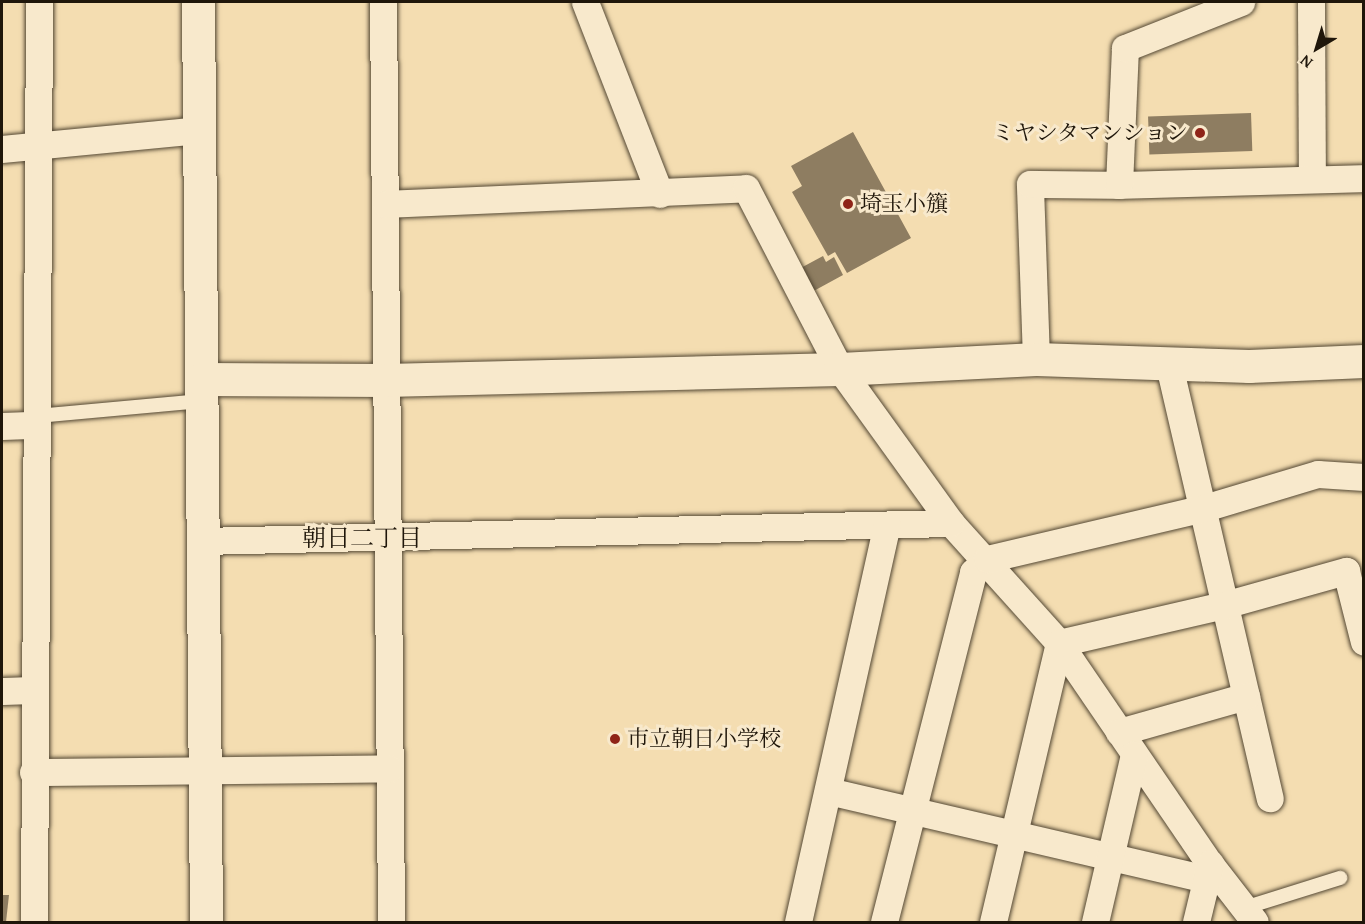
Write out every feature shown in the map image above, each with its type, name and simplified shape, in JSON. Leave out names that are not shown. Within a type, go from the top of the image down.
[{"type":"street","points":[[34,922],[33,690],[40,144],[39,2]]},
{"type":"street","points":[[198,2],[206,922]]},
{"type":"street","points":[[383,2],[391,922]]},
{"type":"street","points":[[585,2],[660,194]]},
{"type":"street","points":[[1119,185],[1125,48],[1241,2]]},
{"type":"street","points":[[1311,2],[1312,179]]},
{"type":"street","points":[[2,149],[198,130]]},
{"type":"street","points":[[1036,358],[1030,184],[1119,185],[1364,178]]},
{"type":"street","points":[[386,204],[660,194],[746,188],[840,369],[951,523],[987,559],[1059,643],[1134,754],[1208,871],[1250,915]]},
{"type":"street","points":[[201,390],[386,380],[840,369],[1036,358],[1168,361],[1249,366],[1364,361]]},
{"type":"street","points":[[1168,361],[1270,798]]},
{"type":"street","points":[[2,426],[36,421]]},
{"type":"street","points":[[884,922],[910,810],[973,572],[987,559],[1201,509],[1318,474],[1364,477]]},
{"type":"street","points":[[202,541],[951,523]]},
{"type":"street","points":[[798,922],[887,525]]},
{"type":"street","points":[[1059,643],[1224,605],[1355,571],[1364,642]]},
{"type":"street","points":[[993,922],[1059,643]]},
{"type":"street","points":[[2,691],[33,690]]},
{"type":"street","points":[[1119,732],[1246,696]]},
{"type":"street","points":[[1095,922],[1134,754]]},
{"type":"street","points":[[33,772],[204,768],[389,768]]},
{"type":"street","points":[[828,791],[1111,857],[1208,871]]},
{"type":"street","points":[[1196,922],[1208,871]]},
{"type":"lane","points":[[36,421],[201,390]]},
{"type":"lane","points":[[1250,915],[1340,878]]},
{"type":"building","name":"ミヤシタマンション","points":[[1251,113],[1252,151],[1149,155],[1148,117]]},
{"type":"building","points":[[853,132],[911,238],[847,273],[835,252],[828,256],[792,192],[802,186],[791,166]]},
{"type":"building","points":[[823,256],[826,262],[834,257],[843,275],[810,293],[797,270]]},
{"type":"building","points":[[2,895],[9,895],[6,922],[2,922]]},
{"type":"place","name":"ミヤシタマンション","points":[[1200,133]]},
{"type":"place","name":"埼玉小籏","points":[[848,204]]},
{"type":"place","name":"市立朝日小学校","points":[[615,739]]},
{"type":"district","name":"朝日二丁目","points":[[362,538]]}]
